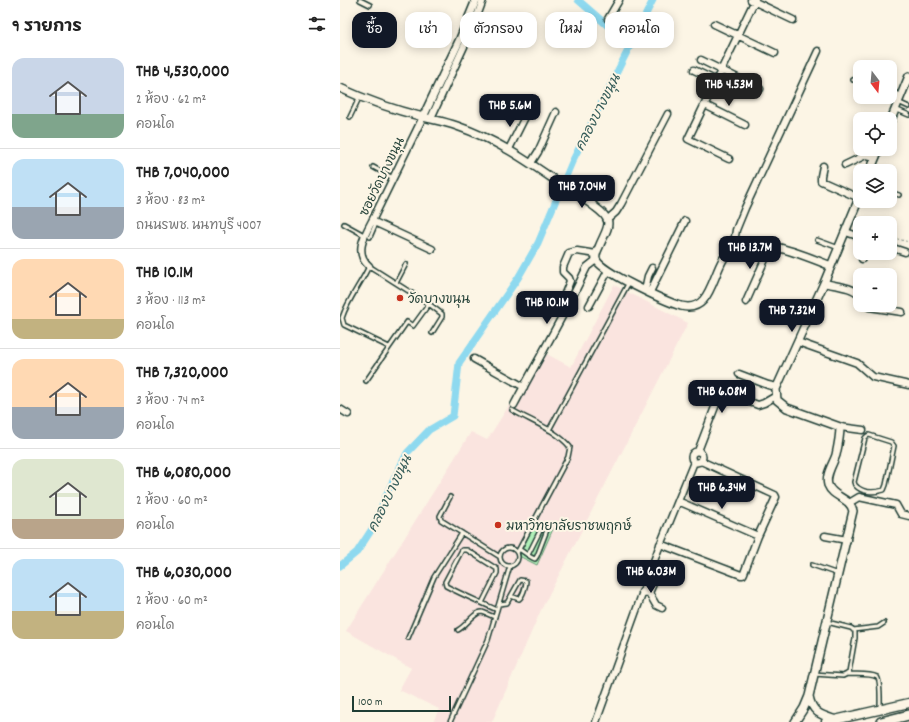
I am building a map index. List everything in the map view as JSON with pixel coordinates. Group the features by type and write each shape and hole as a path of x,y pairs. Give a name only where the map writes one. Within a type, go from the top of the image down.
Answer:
{"main road":[{"path":"826,722 909,702"},
{"path":"881,722 909,715"}],"street":[{"path":"423,117 460,39 476,0"},
{"path":"431,118 473,27 483,0"},
{"path":"612,12 619,0"},
{"path":"729,159 688,139 739,36 754,1 793,20"},
{"path":"714,24 775,53"},
{"path":"733,249 736,230 745,208 818,51"},
{"path":"702,60 760,89"},
{"path":"694,70 717,81"},
{"path":"894,112 909,76"},
{"path":"340,88 423,117 431,118 470,131 509,149 591,204 608,219 608,226 596,257 584,273 513,408"},
{"path":"705,105 745,125"},
{"path":"531,164 541,146 556,112"},
{"path":"608,219 616,212 621,204 668,114"},
{"path":"509,149 526,115"},
{"name":"ซอยวัดบางขนุน","path":"369,266 365,263 360,250 423,117"},
{"path":"845,165 866,154 876,157 873,164"},
{"path":"824,166 821,182 853,195"},
{"path":"855,208 824,283 777,387 776,396 780,403 787,408 840,427 863,430"},
{"path":"648,291 685,221"},
{"path":"374,222 432,249"},
{"path":"846,232 853,234"},
{"path":"564,296 570,281 563,272 563,267 569,253 577,251 596,257 599,264 629,283 680,306 692,307 698,304 706,296 724,258 733,249 750,245 771,246 797,253 831,266"},
{"path":"746,302 771,246"},
{"path":"897,249 905,252"},
{"path":"648,291 648,276 652,268"},
{"path":"589,306 608,271"},
{"path":"824,283 853,290"},
{"path":"897,311 902,312"},
{"path":"798,342 857,363 873,377 909,385"},
{"path":"474,359 524,387"},
{"path":"739,374 777,387"},
{"path":"660,544 740,575 744,573 758,536 776,497 775,494 698,462 692,459 692,454 698,451 720,394 723,392 758,404 764,403 776,396"},
{"path":"340,409 348,414"},
{"path":"794,722 804,708 809,696 853,511 852,506 835,495 828,485 828,477 836,455 840,427"},
{"path":"596,722 660,544 678,501 698,462"},
{"path":"849,503 859,497 896,505 901,514 909,516"},
{"path":"678,501 758,536"},
{"path":"825,536 847,540"},
{"path":"649,593 657,575"},
{"path":"642,592 649,593 656,604 662,608"},
{"path":"809,696 810,704 816,712 822,716 836,720"}],"lane":[{"path":"360,0 370,6"},
{"path":"350,117 360,96"},
{"path":"898,102 909,107"},
{"path":"898,102 909,115"},
{"path":"373,167 393,178"},
{"path":"591,204 601,195 606,182"},
{"path":"344,224 367,236"},
{"path":"817,240 839,248"},
{"path":"396,283 406,264"},
{"path":"389,347 344,325 342,318 348,302 369,266 429,304 442,314 442,317 432,332"},
{"path":"549,430 629,283"},
{"path":"366,381 407,322 413,326 429,304"},
{"path":"450,722 488,640 510,566 518,560 517,553 568,457 570,447 564,439 513,408"},
{"path":"859,497 864,492 884,490 894,446 892,442 869,435 865,438 854,482 857,488 864,492"},
{"path":"450,496 440,517 442,520 500,557 503,564 510,566"},
{"path":"519,549 528,555 536,558 547,530 541,529 528,555"},
{"path":"408,638 434,577 462,533"},
{"path":"500,557 502,551 507,548 513,549 517,553"},
{"path":"482,603 497,573 497,569 467,550 462,550 445,582 445,585 482,603 497,610"},
{"path":"812,565 838,574"},
{"path":"499,604 507,603 520,580 526,581 521,597 519,599 511,596"},
{"path":"458,630 464,627 474,615 478,613 482,612 495,617"},
{"path":"827,622 851,628 853,630 873,628 884,623"},
{"path":"847,674 855,638 855,633 853,630"},
{"path":"814,674 830,676 844,676 847,674 876,677 879,680 880,709"}],"path":[{"path":"897,239 909,242"}],"shaded area":[{"name":"มหาวิทยาลัยราชพฤกษ์","path":"614,285 688,323 541,610 492,722 433,722 439,709 399,690 411,668 346,631 471,432 487,440 543,352 571,367"}],"green space":[{"path":"536,521 553,529 537,565 519,556"}],"waterway":[{"path":"578,0 605,23"},
{"name":"คลองบางขนุน","path":"340,566 357,552 372,529 388,491 407,453 429,430 453,416 459,363 518,278 538,243 572,162 653,0"}],"place":[{"name":"วัดบางขนุน","path":"400,298"},
{"name":"มหาวิทยาลัยราชพฤกษ์","path":"498,525"}]}
